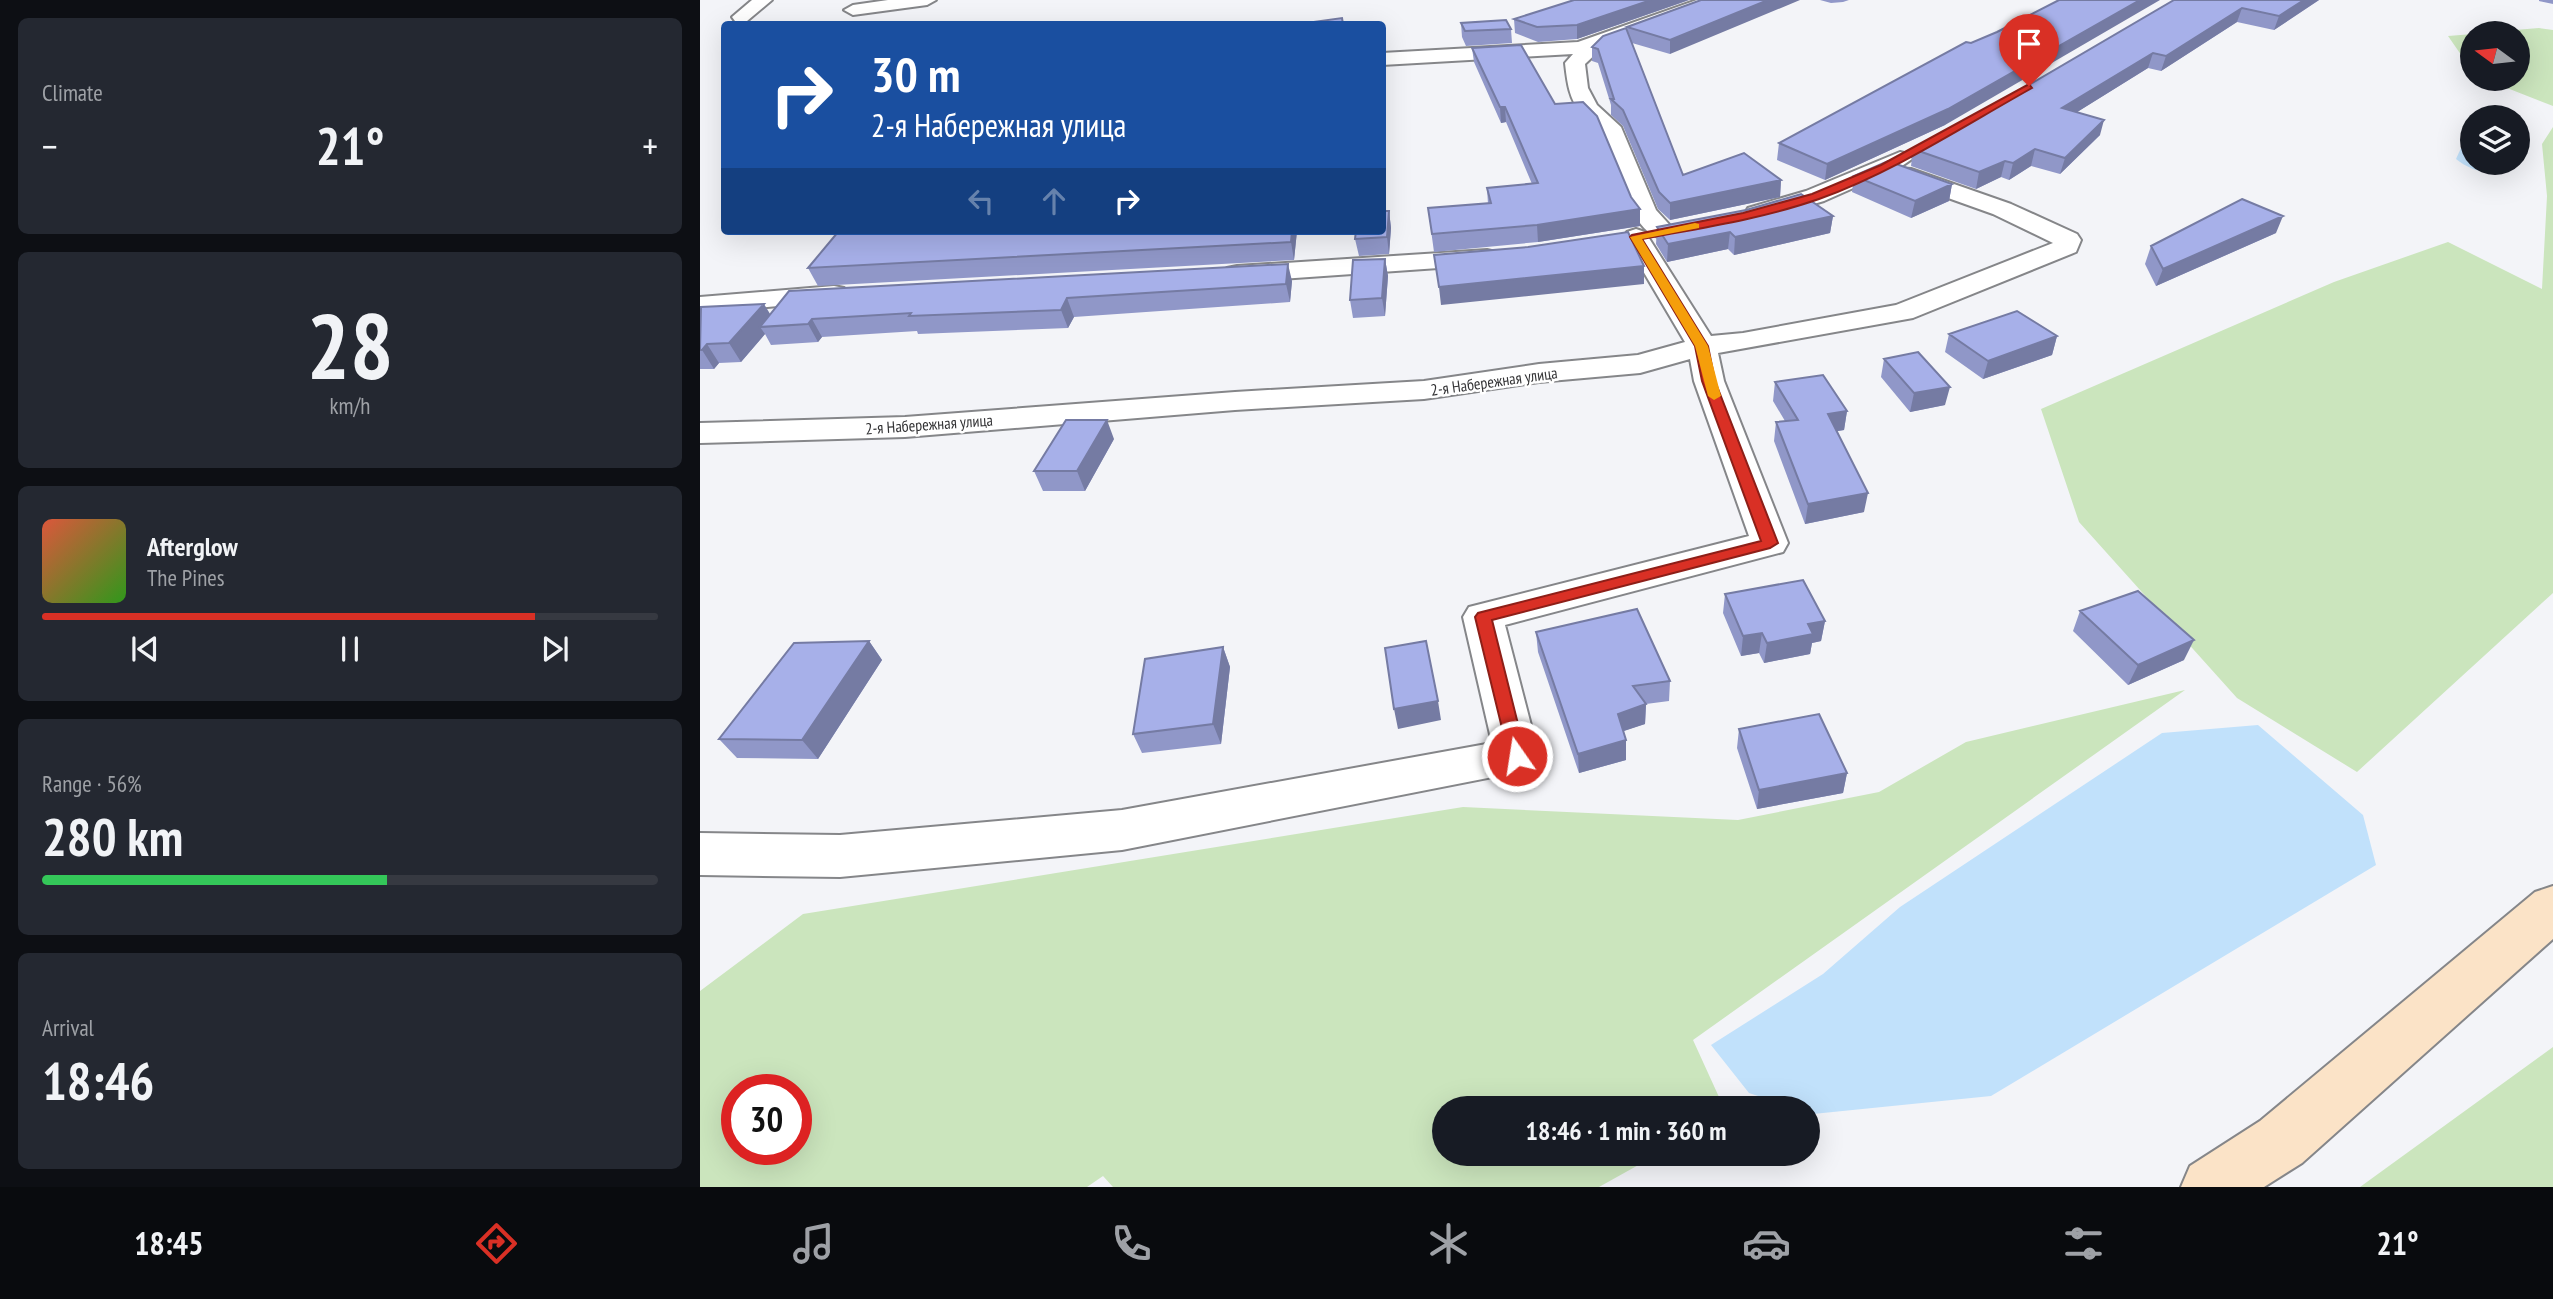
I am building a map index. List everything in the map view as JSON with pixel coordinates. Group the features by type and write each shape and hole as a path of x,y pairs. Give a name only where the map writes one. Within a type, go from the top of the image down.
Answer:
{"main road":[{"path":"2211,1187 2281,1142 2553,908"}],"street":[{"path":"741,17 763,0"},
{"path":"853,10 927,0"},
{"path":"1386,58 1544,51 1595,44 1713,0"},
{"path":"1575,63 1595,44"},
{"path":"700,854 840,856 1122,830 1517,756 1483,617 1770,543 1709,381 1702,346 1637,237 1645,213 1610,127 1588,108 1578,88 1575,63 1562,53 1544,51"},
{"path":"1730,219 1815,197 1920,149"},
{"name":"2-я Набережная улица","path":"700,433 905,427 1235,401 1424,390 1539,373 1640,364 1702,346 1743,342 1903,312 2067,246 2068,240 2002,209 1884,167"},
{"path":"1637,237 1690,227"},
{"path":"1216,275 1362,268 1514,255"},
{"path":"700,305 857,293"}],"green space":[{"path":"2530,29 2553,30 2553,106 2515,91 2530,91"},
{"path":"2460,35 2460,53 2448,36"},
{"path":"2553,127 2553,593 2357,772 2237,698 2079,522 2041,409 2334,282 2448,242 2542,289 2547,196 2542,144"},
{"path":"2185,690 1693,1040 1719,1096 1432,1096 1432,1166 1637,1166 1599,1187 1113,1187 1103,1176 1087,1187 700,1187 700,991 803,914 1463,807 1738,820 1879,792 1966,742"},
{"path":"2553,1047 2553,1187 2360,1187"}],"water":[{"path":"2258,725 2363,815 2376,865 1991,1096 1820,1113 1820,1096 1758,1096 1749,1093 1711,1045 1823,974 1900,907 2162,733"}],"building":[{"path":"1574,0 1651,0 1577,25 1537,27 1514,19"},
{"path":"1701,0 1768,0 1670,40 1627,27"},
{"path":"2059,0 2140,0 1948,109 1827,164 1779,143 1966,42 1971,43 1997,32"},
{"path":"2174,0 2304,0 2279,16 2242,8 2166,56 2153,53 2062,108 2104,120 2065,158 2035,149 2013,163 2005,161 1979,172 1913,149 1957,127"},
{"path":"1342,18 1342,21 1320,21"},
{"path":"1506,20 1511,29 1465,31 1461,23"},
{"path":"1626,28 1683,175 1744,153 1781,180 1670,203 1659,192 1623,110 1611,99 1614,99 1598,49 1592,47 1603,36"},
{"path":"1521,45 1555,104 1583,102 1597,116 1631,197 1640,209 1537,225 1432,234 1428,208 1491,203 1487,188 1538,183 1505,107 1500,107 1472,48"},
{"path":"1888,161 1952,184 1915,201 1854,176"},
{"path":"1801,194 1833,216 1735,237 1730,232 1668,244 1657,227 1746,210"},
{"path":"2242,199 2283,216 2163,269 2151,246"},
{"path":"1386,211 1389,211 1387,237 1355,239 1356,235 1386,235"},
{"path":"1628,232 1644,266 1439,287 1434,255 1528,247"},
{"path":"836,235 1292,235 1291,242 808,268"},
{"path":"1385,259 1382,298 1350,300 1353,260"},
{"path":"1288,264 1286,284 1067,298 1061,310 909,316 911,313 812,319 808,324 760,327 789,291"},
{"path":"764,304 729,343 707,344 700,350 701,307"},
{"path":"2017,311 2057,336 1988,361 1949,334"},
{"path":"1918,352 1950,387 1914,393 1884,359"},
{"path":"1823,375 1847,411 1828,414 1868,493 1808,504 1776,422 1798,420 1775,382"},
{"path":"1066,420 1107,420 1077,471 1034,471"},
{"path":"1803,580 1825,621 1808,624 1813,634 1767,643 1762,633 1743,636 1725,594"},
{"path":"2138,591 2194,640 2138,665 2080,611"},
{"path":"1637,609 1670,681 1633,686 1646,704 1618,714 1626,740 1578,754 1536,632"},
{"path":"869,641 802,740 719,739 794,643"},
{"path":"1426,641 1438,701 1394,709 1385,648"},
{"path":"1223,647 1213,724 1133,734 1145,659"},
{"path":"1819,714 1847,773 1759,790 1739,729"}],"slow traffic":[{"path":"1695,226 1636,237 1702,346 1714,396"}],"route":[{"path":"1517,756 1483,617 1770,543 1709,381 1702,346 1636,237 1744,216 1815,197 1884,167 1944,136 2029,86"}]}
